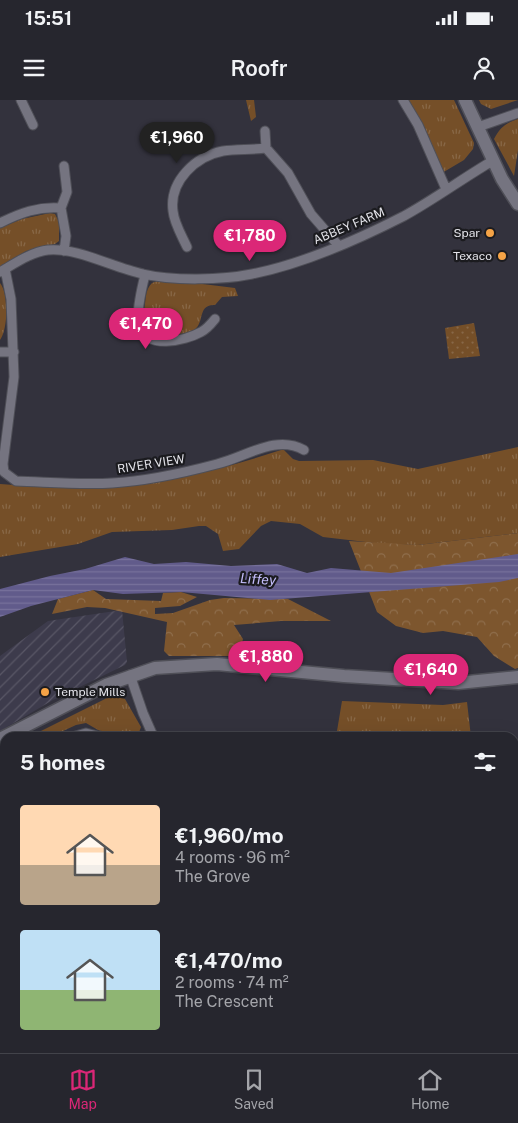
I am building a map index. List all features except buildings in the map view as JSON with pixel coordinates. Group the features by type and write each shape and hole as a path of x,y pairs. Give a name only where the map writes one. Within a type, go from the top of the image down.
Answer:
{"street":[{"path":"22,100 33,125"},
{"path":"403,100 418,125 446,189"},
{"path":"465,100 518,204"},
{"path":"478,127 518,113"},
{"path":"265,131 266,148 288,173 311,214 338,245"},
{"path":"188,247 173,211 174,195 180,180 190,167 201,158 223,151 266,148"},
{"name":"ABBEY FARM","path":"2,270 28,256 47,250 64,251 144,275 206,279 252,274 338,245 404,215 494,160"},
{"path":"64,166 66,192 61,208 66,236 64,251"},
{"path":"0,222 22,212 49,207 61,208"},
{"path":"2,270 12,299 14,352 14,377 2,473"},
{"path":"144,275 138,324 146,337 154,341 187,338 207,328 215,319"},
{"path":"0,352 14,352"},
{"name":"RIVER VIEW","path":"2,473 16,481 111,483 197,470 280,444 295,445 304,450"},
{"path":"13,732 106,684 155,668 217,664 394,680 458,683 518,677"},
{"path":"130,675 150,732"}],"shaded area":[{"name":"Temple Mills","path":"122,610 127,662 125,665 53,700 0,731 0,656 48,621"}],"green space":[{"path":"246,100 254,100 256,117 251,121"},
{"path":"408,100 454,100 474,143 473,149 464,160 442,173"},
{"path":"479,100 518,100 491,109 481,104"},
{"path":"518,119 518,150 514,176 494,139 504,126"},
{"path":"50,213 55,214 59,222 59,241 55,244 26,251 0,267 0,228 22,219"},
{"path":"162,279 235,288 238,296 222,297 215,305 205,308 199,324 190,332 157,335 147,330 144,313 146,295 149,288 152,283"},
{"path":"0,283 5,295 6,320 0,340"},
{"path":"474,323 480,356 449,359 445,328"},
{"path":"518,447 518,533 418,545 383,544 323,537 300,524 271,521 261,526 239,549 223,551 218,534 206,526 199,526 172,530 112,532 78,544 0,557 0,484 51,488 126,486 193,475 281,450 284,450 293,459 299,461 373,460 418,469"},
{"path":"518,533 518,668 515,669 494,656 477,637 443,631 423,633 396,626 377,612 349,541 418,545"},
{"path":"93,590 106,599 161,601 163,593 181,592 197,597 180,606 155,608 155,614 173,613 210,600 224,598 288,599 331,621 281,621 234,625 243,639 239,656 169,656 164,651 167,622 105,608 87,607 52,614 58,599"},
{"path":"113,695 125,699 141,727 139,732 106,732 86,723 61,732 39,732"},
{"path":"342,701 443,705 467,702 470,732 337,732"}],"water":[{"name":"Liffey","path":"518,554 518,578 499,582 270,600 181,592 123,594 93,590 31,606 0,617 0,589 85,569 125,557 154,564 186,562 231,566 277,564 307,573 331,568 391,573"}],"place":[{"name":"Spar","path":"490,233"},
{"name":"Texaco","path":"502,256"},
{"name":"Temple Mills","path":"45,692"}]}
